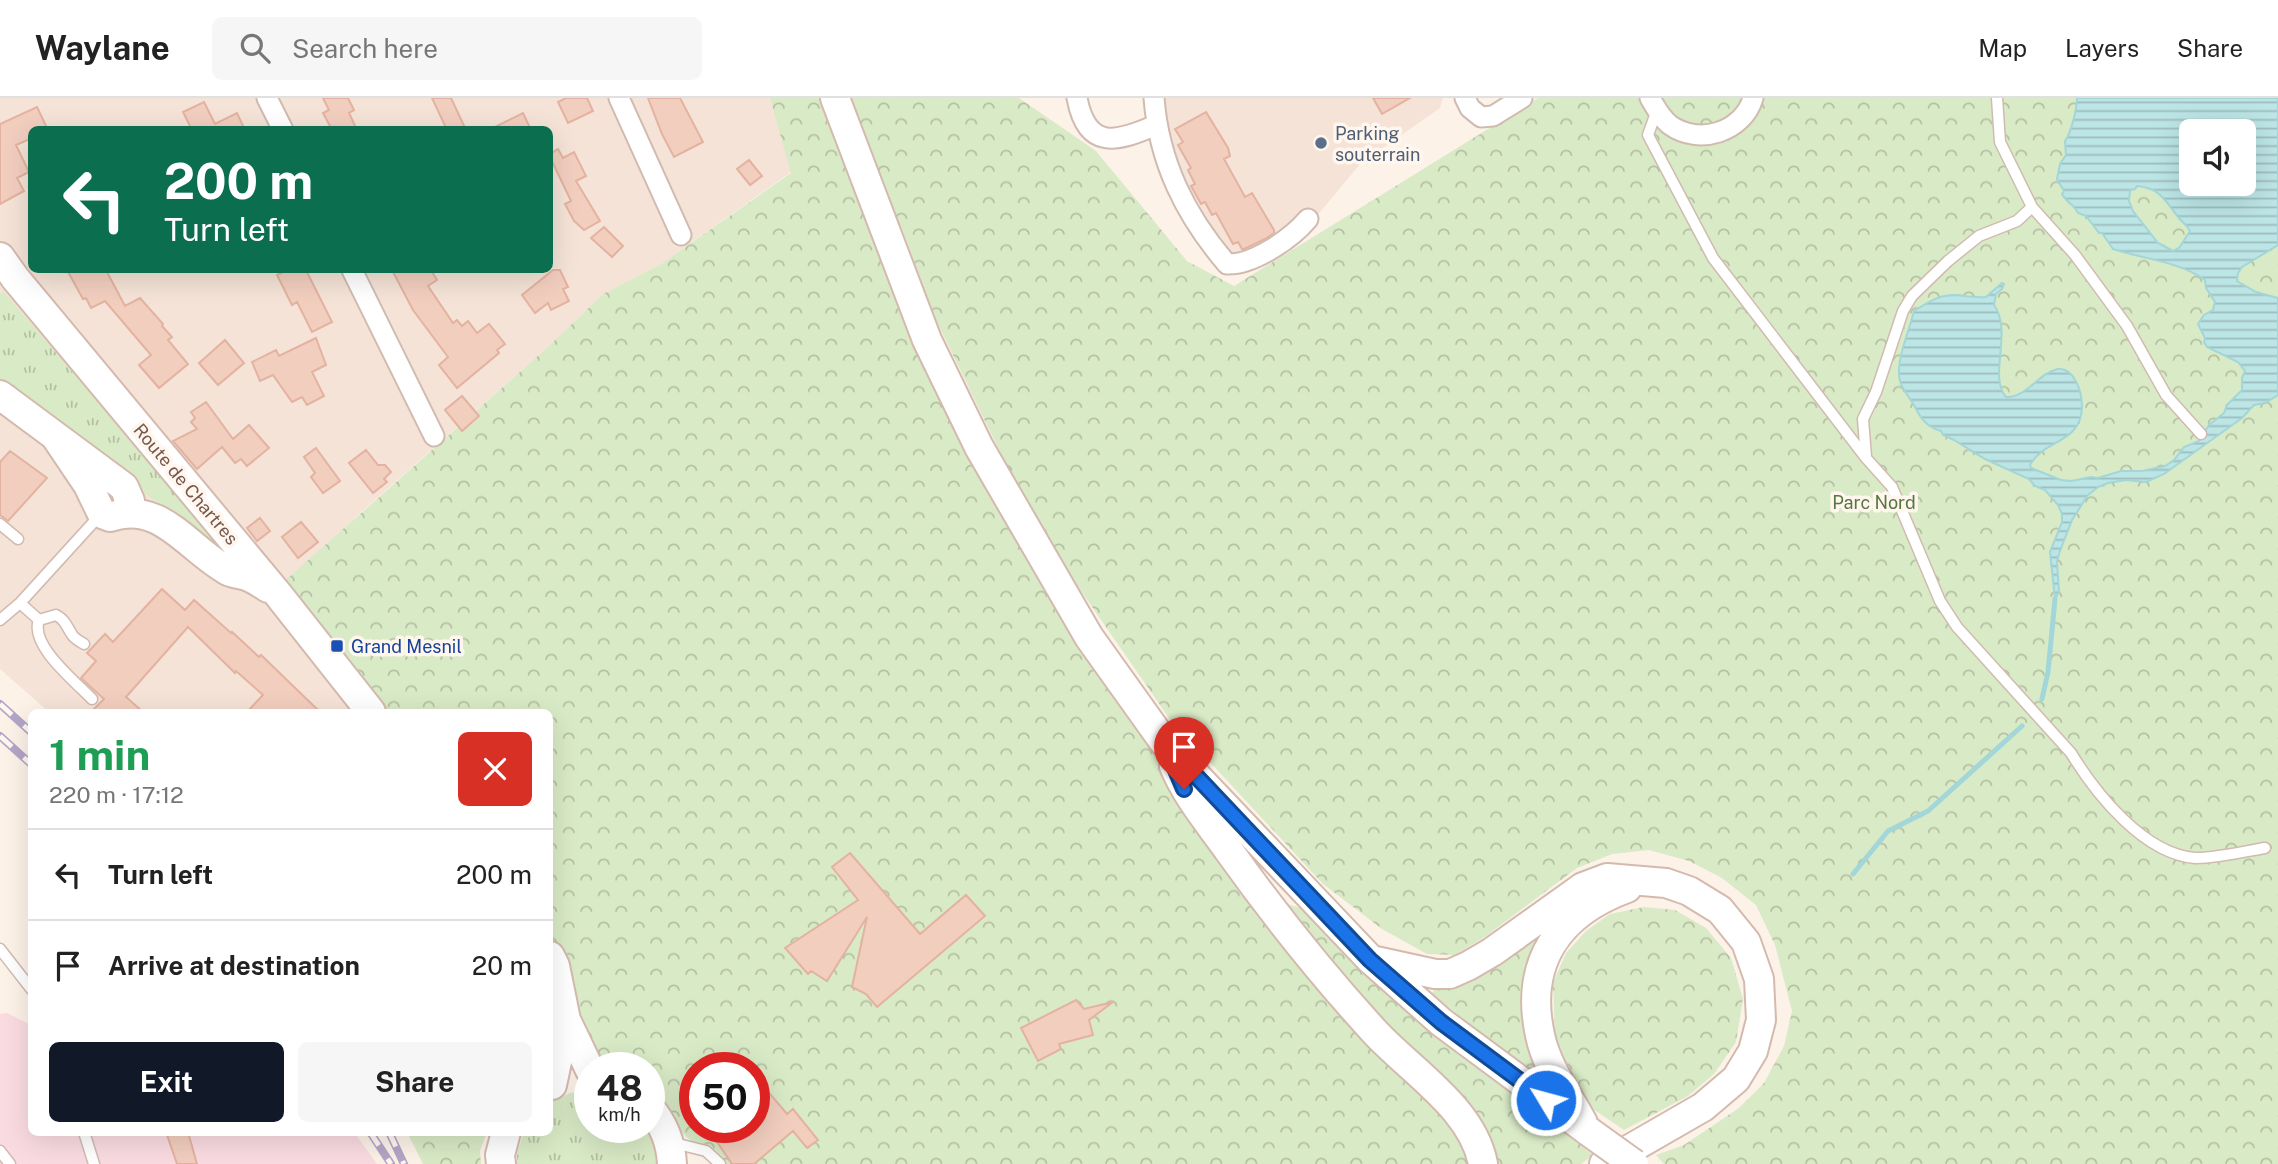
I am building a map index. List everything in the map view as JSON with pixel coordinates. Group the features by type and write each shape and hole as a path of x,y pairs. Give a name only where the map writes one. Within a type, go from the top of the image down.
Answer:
{"main road":[{"path":"835,98 927,340 979,447 1089,637 1164,742 1370,960 1441,1022 1634,1164"},
{"name":"Route de Chartres","path":"0,257 277,593 369,709"},
{"path":"0,395 55,436 88,485 112,513 139,513 155,517 229,572 248,577 277,593"},
{"path":"1164,742 1184,789 1270,908 1376,1033 1448,1101 1475,1136 1483,1164"},
{"path":"1370,960 1435,974 1450,974 1492,952 1583,887 1607,878 1666,883 1689,891 1720,910 1746,942 1759,979 1761,1020 1753,1051 1735,1079 1703,1107 1604,1164"},
{"path":"1588,1131 1549,1061 1540,1036 1536,1007 1537,980 1544,956 1558,933 1571,920 1595,902 1645,881"},
{"path":"553,962 566,1020 581,1052"},
{"path":"553,1077 566,1020"},
{"path":"553,1085 574,1079"},
{"path":"501,1164 500,1155 505,1136"},
{"path":"665,1136 672,1158"}],"street":[{"path":"267,98 281,126"},
{"path":"620,98 681,235"},
{"path":"1077,98 1080,117 1097,136 1109,139 1133,135 1156,125"},
{"path":"1154,98 1156,125 1168,168 1184,203 1227,264 1241,264 1295,234 1308,219"},
{"path":"1465,98 1470,108 1481,117 1493,116 1522,98"},
{"path":"1654,104 1669,124 1684,132 1700,135 1729,128 1746,115 1753,98"},
{"path":"353,273 434,436"}],"lane":[{"path":"1997,98 2000,142 2032,207 2075,255 2127,326 2166,395 2201,433"},
{"path":"1654,104 1648,135 1713,258 1866,458 1892,487 1940,601 1957,628 2071,753 2084,775 2124,820 2144,838 2160,847 2196,858 2265,848"},
{"path":"1866,458 1863,419 1876,392 1903,311 1912,296 1979,236 2017,221 2032,207"},
{"path":"0,620 112,513"},
{"path":"0,524 18,539"},
{"path":"20,603 39,620"},
{"path":"84,645 71,636 69,626 63,618 56,615 39,620 36,626 41,643 92,699"},
{"path":"0,949 28,985"},
{"path":"85,1136 94,1164"},
{"path":"0,1151 10,1164"},
{"path":"672,1158 706,1151 720,1164"}],"shaded area":[{"path":"0,98 802,98 791,172 661,264 603,294 549,346 361,512 278,592 369,709 46,709 0,669"},
{"path":"1163,98 1443,98 1440,108 1361,163 1305,230 1237,271 1183,177 1167,132"},
{"path":"7,1013 28,1024 28,1136 357,1136 377,1164 0,1164 0,1014"}],"green space":[{"name":"Parc Nord","path":"770,98 1019,98 1096,151 1187,261 1234,286 1538,98 2278,98 2278,1164 1664,1164 1656,1155 1684,1145 1739,1108 1764,1083 1784,1046 1792,1011 1775,945 1756,905 1722,878 1689,861 1649,850 1612,854 1577,868 1486,936 1455,955 1427,954 1382,929 1323,884 1169,718 1036,526 936,320 901,226 896,289 1083,639 1242,891 1301,908 1423,1018 1593,1155 1581,1164 716,1164 693,1143 770,1143 770,1052 679,1052 679,1130 665,1117 665,1052 596,1052 553,968 553,709 382,709 279,586 549,346 603,294 661,264 791,173"},
{"path":"3,291 235,562 0,383 0,294"},
{"path":"1644,907 1675,910 1706,928 1731,958 1743,999 1736,1042 1714,1074 1688,1096 1624,1130 1587,1105 1555,1037 1553,983 1566,953 1586,931 1610,914"},
{"path":"1544,934 1541,1068 1528,1074 1432,993 1439,984 1532,937"},
{"path":"574,1092 574,1143 654,1143 660,1164 517,1164 517,1153 523,1136 553,1136 553,1101"},
{"path":"409,1136 486,1136 480,1151 481,1164 423,1164"}],"water":[{"path":"2077,98 2278,98 2278,245 2242,267 2237,281 2256,292 2278,298 2278,395 2265,403 2254,405 2242,418 2164,474 2146,482 2126,480 2108,483 2088,495 2072,520 2060,551 2057,561 2059,592 2055,599 2050,552 2062,522 2058,505 2045,490 2035,486 2029,479 1985,459 1928,425 1902,387 1899,367 1914,311 1945,296 1986,297 2004,284 1996,294 1994,305 2001,328 1999,378 2006,397 2020,394 2044,375 2058,369 2064,369 2077,383 2082,407 2075,428 2069,435 2044,450 2030,465 2031,468 2061,480 2098,478 2121,471 2142,471 2165,466 2174,460 2184,447 2199,441 2209,425 2224,413 2227,405 2242,390 2245,371 2238,362 2207,347 2204,342 2205,338 2198,324 2204,315 2213,310 2215,302 2206,288 2205,280 2172,264 2113,249 2102,233 2099,233 2086,216 2078,213 2062,194 2064,191 2057,179 2060,164 2066,155 2065,141 2075,114","holes":["2137,186 2145,187 2166,201 2190,231 2179,248 2173,251 2158,243 2133,211 2129,201 2130,190"]}],"building":[{"path":"323,98 348,98 354,110 349,113 355,126 330,126 323,113 329,110"},
{"path":"432,98 451,98 464,126 445,126"},
{"path":"566,98 587,98 593,111 568,123 558,102"},
{"path":"648,98 680,98 703,142 674,157"},
{"path":"1373,98 1410,98 1382,114"},
{"path":"204,102 215,124 237,113 243,126 190,126 183,112"},
{"path":"37,107 46,126 28,126 28,140 16,145 28,170 17,178 24,191 0,204 0,124"},
{"path":"1206,112 1228,148 1230,156 1224,159 1245,197 1252,193 1274,230 1274,233 1265,239 1244,249 1238,242 1233,244 1216,213 1212,215 1205,202 1201,204 1191,186 1195,184 1188,170 1191,168 1178,145 1183,142 1175,129"},
{"path":"523,113 529,126 497,126"},
{"path":"558,149 563,158 574,152 586,176 576,181 600,221 584,230 574,221 565,204 571,201 553,163 553,152"},
{"path":"749,160 762,176 750,185 737,169"},
{"path":"604,227 623,246 612,257 591,238"},
{"path":"553,270 560,270 568,287 563,289 569,301 551,310 548,303 535,313 522,295 549,273 553,273"},
{"path":"69,273 108,273 125,306 140,298 163,324 172,337 168,340 188,364 159,388 139,365 151,355 105,301 91,308 86,298 83,299"},
{"path":"308,273 332,322 312,332 297,302 292,305 277,275"},
{"path":"394,273 433,273 437,280 428,286 453,323 457,320 462,326 468,321 477,333 489,324 505,344 497,350 499,353 457,388 439,365 448,357 413,310"},
{"path":"316,338 326,365 312,372 324,396 307,405 302,397 292,402 273,375 260,381 252,362 276,350 279,356"},
{"path":"225,340 244,363 218,385 199,363"},
{"path":"462,396 479,416 462,431 445,410"},
{"path":"206,402 233,439 249,425 269,448 247,466 241,459 235,463 222,447 197,469 173,441 197,429 191,422 195,418 191,412"},
{"path":"316,448 340,481 323,493 311,477 315,473 304,457"},
{"path":"366,450 378,465 385,465 391,472 384,479 387,482 373,493 349,463"},
{"path":"10,451 47,478 8,521 0,515 0,462"},
{"path":"260,518 270,531 257,541 247,528"},
{"path":"301,522 318,542 298,558 282,537"},
{"path":"162,589 185,610 194,600 259,657 261,655 317,709 250,709 263,695 236,671 235,673 188,627 126,697 140,709 94,709 104,699 81,678 96,661 87,653 105,634 113,642"},
{"path":"850,853 920,934 966,895 985,916 877,1007 866,994 852,987 867,917 827,981 811,971 808,974 785,948 858,900 832,867"},
{"path":"1076,1000 1084,1009 1113,1002 1089,1020 1093,1035 1059,1044 1061,1049 1038,1061 1021,1028"},
{"path":"770,1094 787,1114 793,1109 818,1140 807,1148 793,1131 754,1164 732,1164 718,1143 770,1143"},
{"path":"167,1136 189,1136 197,1164 177,1164"}],"waterway":[{"path":"2042,699 2048,672 2055,599"},
{"path":"1853,874 1888,831 1928,811 2022,726"}],"railway":[{"path":"0,704 28,729"},
{"path":"0,736 28,761"},
{"path":"373,1136 391,1164"},
{"path":"391,1136 404,1164"}],"place":[{"name":"Parking souterrain","path":"1321,143"},
{"name":"Grand Mesnil","path":"337,646"}],"route":[{"path":"1184,789 1164,742 1370,960 1441,1022 1546,1100"}]}
